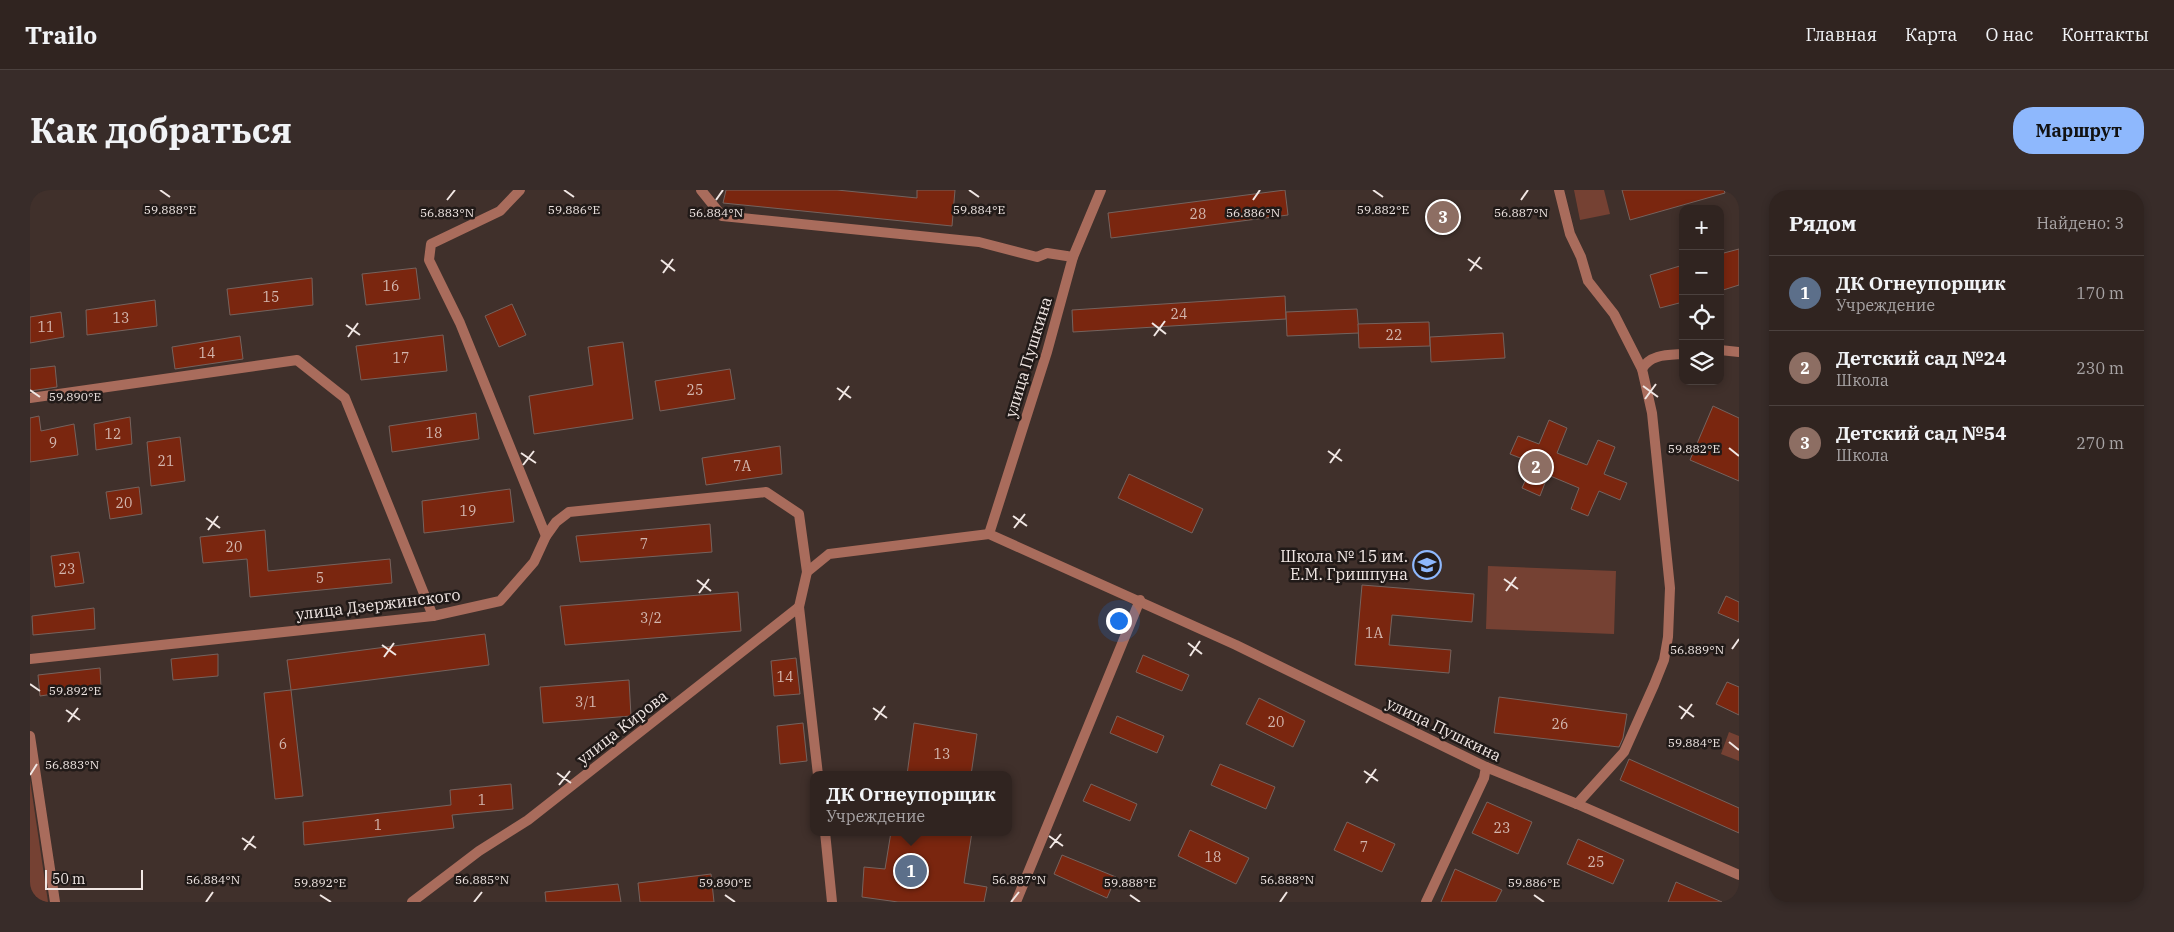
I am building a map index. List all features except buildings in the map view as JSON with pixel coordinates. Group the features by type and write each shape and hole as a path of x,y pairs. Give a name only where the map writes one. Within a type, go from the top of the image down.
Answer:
{"street":[{"path":"520,190 500,211 431,244 429,260 460,323 546,536"},
{"path":"701,190 722,216 979,242 1037,257 1047,253 1073,257"},
{"name":"улица Пушкина","path":"1101,190 1073,257 1047,352 989,534 1140,600 1236,645 1486,767 1577,804 1739,876"},
{"path":"1559,190 1570,234 1581,257 1588,281 1614,314 1642,369 1652,413 1670,588 1668,637 1664,660 1624,752 1577,804"},
{"path":"1724,350 1739,352"},
{"path":"1642,369 1646,361 1660,356 1679,354"},
{"path":"30,398 297,360 345,398 433,616"},
{"name":"улица Дзержинского","path":"30,659 433,616 500,601 534,562 546,536 556,522 568,512 766,492 799,514 807,572"},
{"path":"818,771 799,607 807,572 829,554 989,534"},
{"path":"1016,902 1140,600"},
{"name":"улица Кирова","path":"412,902 479,851 528,820 799,607"},
{"path":"30,736 55,902"},
{"path":"1426,902 1484,778 1486,767"},
{"path":"824,836 832,902"}],"shaded area":[{"path":"1574,190 1604,190 1610,214 1580,220"},
{"path":"1488,566 1616,571 1614,634 1486,629"},
{"path":"1729,732 1739,736 1739,761 1721,754"},
{"path":"30,780 48,902 30,902"}],"place":[{"name":"Детский сад №54","path":"1443,217"},
{"name":"Детский сад №24","path":"1536,467"},
{"name":"Школа № 15 им. Е.М. Гришпуна","path":"1427,565"},
{"name":"ДК Огнеупорщик","path":"911,871"}]}
